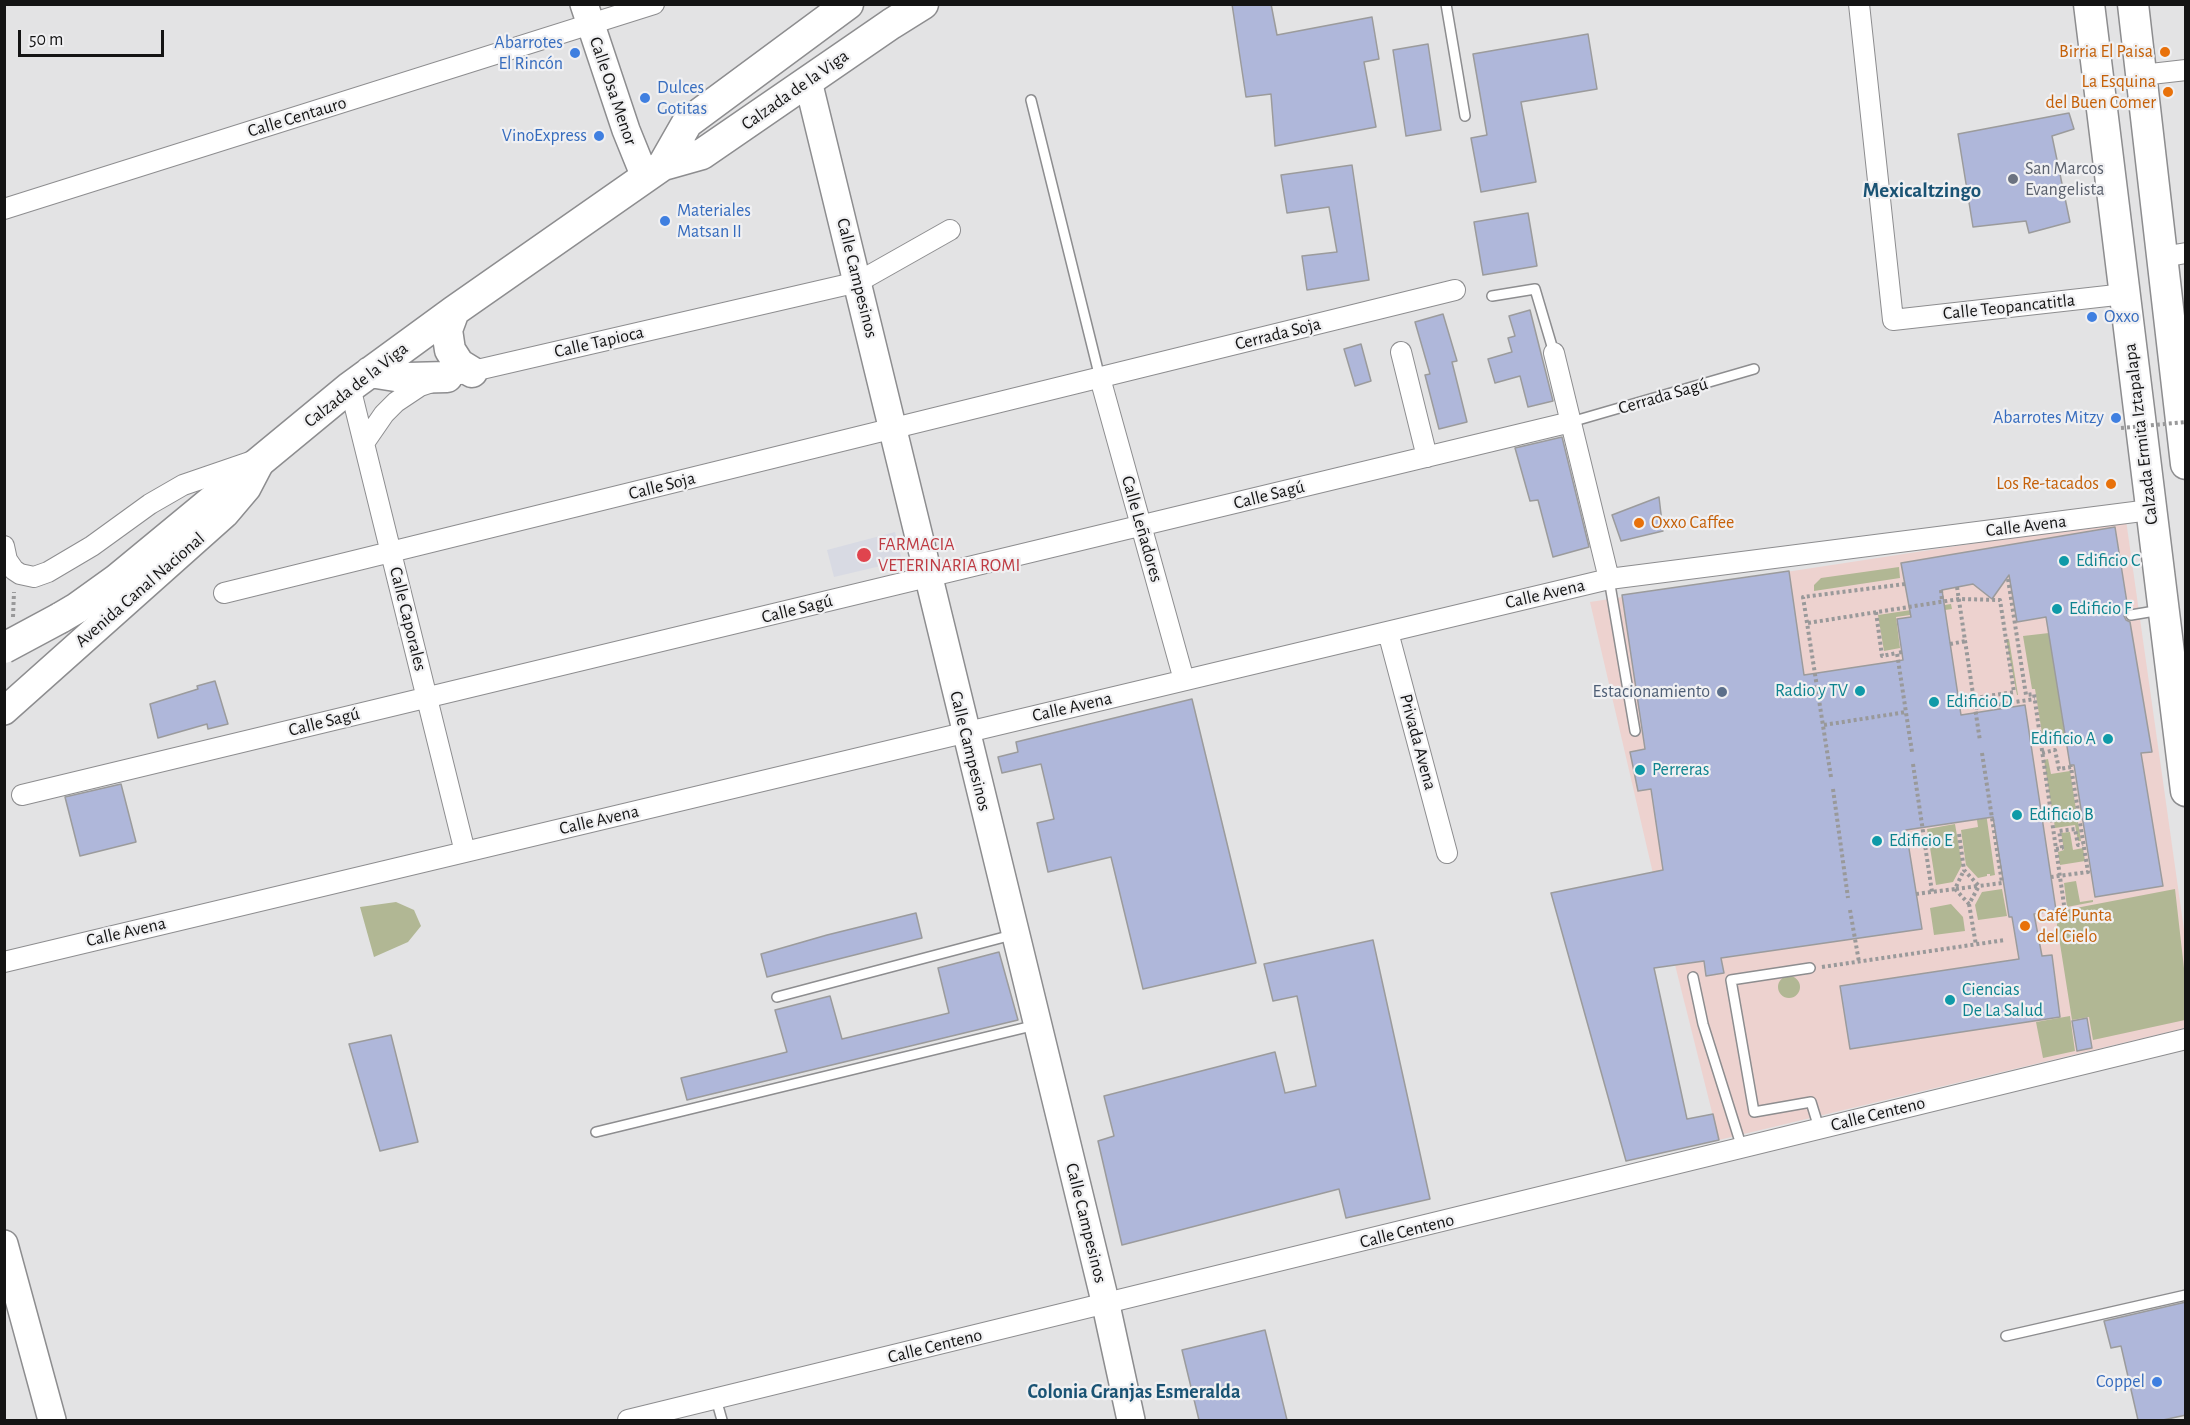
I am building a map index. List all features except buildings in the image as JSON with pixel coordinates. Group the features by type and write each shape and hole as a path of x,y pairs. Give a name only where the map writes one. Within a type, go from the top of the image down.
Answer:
{"main road":[{"name":"Calzada de la Viga","path":"654,171 687,123 848,4"},
{"name":"Calzada de la Viga","path":"4,648 77,608 116,580 262,458 360,380 454,311 654,171 702,154 923,4"},
{"name":"Calzada Ermita Iztapalapa","path":"2089,4 2186,791"},
{"path":"2133,4 2142,75 2174,255 2186,464"},
{"path":"360,380 460,375 459,364 450,350 447,330 454,311"}],"street":[{"name":"Calle Centauro","path":"4,209 587,15 654,4"},
{"name":"Calle Teopancatitla","path":"1859,4 1893,320 2125,294"},
{"name":"Calle Osa Menor","path":"587,15 626,130 654,171"},
{"path":"2142,75 2186,70"},
{"name":"Calle Campesinos","path":"808,81 1106,1305 1131,1420"},
{"name":"Calle Tapioca","path":"364,443 384,414 396,402 420,386 858,282 950,230"},
{"name":"Cerrada Soja","path":"1100,378 1455,290"},
{"path":"1401,352 1427,457"},
{"path":"1554,353 1609,579"},
{"name":"Calle Soja","path":"224,593 1100,378"},
{"name":"Calle Leñadores","path":"1100,378 1184,680"},
{"name":"Calle Caporales","path":"360,380 364,443 465,852"},
{"name":"Calle Sagú","path":"22,795 1571,422"},
{"path":"4,546 7,560 14,570 34,577 57,568 150,504 183,485 262,458"},
{"name":"Avenida Canal Nacional","path":"4,711 225,514 247,488 262,458"},
{"name":"Calle Avena","path":"4,962 1609,579 2150,510"},
{"name":"Privada Avena","path":"1388,632 1447,853"},
{"name":"Calle Centeno","path":"627,1420 2186,1040"},
{"path":"4,1244 52,1420"}],"lane":[{"path":"1446,4 1465,116"},
{"path":"1031,100 1100,378"},
{"path":"1492,296 1535,289 1554,353"},
{"name":"Cerrada Sagú","path":"1571,422 1754,369"},
{"path":"1609,579 1635,731"},
{"path":"2131,615 2162,610"},
{"path":"777,997 1015,934"},
{"path":"1810,969 1731,980 1754,1112 1811,1102 1819,1128"},
{"path":"1693,977 1703,1024 1742,1148"},
{"path":"596,1132 1037,1025"},
{"path":"2006,1336 2186,1295"},
{"path":"716,1399 722,1420"}],"path":[{"path":"2121,428 2186,422"},
{"path":"2008,579 2026,695 2034,694 2035,699 2064,904"},
{"path":"1831,777 1803,597 1905,584"},
{"path":"1957,587 1980,741"},
{"path":"1941,590 1942,602"},
{"path":"1808,623 1959,599 2000,600 2014,692 1975,698"},
{"path":"1876,612 1882,656 1899,653 1912,752"},
{"path":"2006,638 2017,636"},
{"path":"1950,644 1966,641"},
{"path":"1976,708 2035,699"},
{"path":"1824,725 1906,712"},
{"path":"2042,753 2055,750 2059,769 2071,767 2088,872 2051,877"},
{"path":"1916,894 2003,883 1982,753"},
{"path":"1913,764 1932,892"},
{"path":"1833,789 1848,898"},
{"path":"2056,849 2062,848 2059,831 2075,829 2078,845 2083,844"},
{"path":"1955,889 1964,870 1959,834"},
{"path":"1964,870 1979,886"},
{"path":"1976,945 1970,904 1979,886"},
{"path":"1955,889 1970,904"},
{"path":"1850,910 1859,962"},
{"path":"1810,969 2005,940"}],"shaded area":[{"path":"2126,520 2185,937 2185,1028 1719,1140 1664,921 1590,602"},
{"name":"FARMACIA VETERINARIA ROMI","path":"895,532 902,561 834,577 827,550"}],"green space":[{"path":"1899,567 1900,578 1814,591 1814,585 1821,578"},
{"path":"1951,604 1952,609 1896,617 1900,648 1884,651 1878,615"},
{"path":"2049,633 2066,742 2044,746 2035,689 2032,689 2023,636"},
{"path":"2006,639 2009,639 2018,695 2017,695"},
{"path":"2048,759 2051,774 2070,771 2081,841 2078,841 2075,825 2055,828 2044,760"},
{"path":"1986,813 1995,875 1987,874 1987,876 1978,878 1966,865 1961,830 1978,827 1977,820 1985,818"},
{"path":"1955,824 1962,865 1953,882 1936,885 1927,829"},
{"path":"2070,832 2073,850 2083,848 2085,861 2060,865 2058,852 2064,850 2061,833"},
{"path":"2076,881 2080,902 2093,900 2093,902 2067,907 2064,883"},
{"path":"2002,889 2007,916 1978,920 1975,905 1982,892"},
{"path":"2175,889 2185,977 2185,1020 2093,1040 2089,1017 2072,1020 2055,912"},
{"path":"396,902 414,910 421,926 408,942 374,957 360,907"},
{"path":"1951,904 1963,917 1965,931 1934,935 1930,908"},
{"path":"1789,976 1797,979 1800,987 1797,995 1789,998 1781,995 1778,987 1781,979"},
{"path":"2070,1016 2075,1051 2043,1058 2036,1022"}],"place":[{"name":"Birria El Paisa","path":"2165,52"},
{"name":"Abarrotes El Rincón","path":"575,53"},
{"name":"La Esquina del Buen Comer","path":"2168,92"},
{"name":"Dulces Gotitas","path":"645,98"},
{"name":"VinoExpress","path":"599,136"},
{"name":"San Marcos Evangelista","path":"2013,179"},
{"name":"Materiales Matsan II","path":"665,221"},
{"name":"Oxxo","path":"2092,317"},
{"name":"Abarrotes Mitzy","path":"2116,418"},
{"name":"Los Re-tacados","path":"2111,484"},
{"name":"Oxxo Caffee","path":"1639,523"},
{"name":"FARMACIA VETERINARIA ROMI","path":"864,555"},
{"name":"Edificio C","path":"2064,561"},
{"name":"Edificio F","path":"2057,609"},
{"name":"Radio y TV","path":"1860,691"},
{"name":"Estacionamiento","path":"1722,692"},
{"name":"Edificio D","path":"1934,702"},
{"name":"Edificio A","path":"2108,739"},
{"name":"Perreras","path":"1640,770"},
{"name":"Edificio B","path":"2017,815"},
{"name":"Edificio E","path":"1877,841"},
{"name":"Café Punta del Cielo","path":"2025,926"},
{"name":"Ciencias De La Salud","path":"1950,1000"},
{"name":"Coppel","path":"2157,1382"}],"district":[{"name":"Mexicaltzingo","path":"1922,191"},
{"name":"Colonia Granjas Esmeralda","path":"1134,1392"}]}
